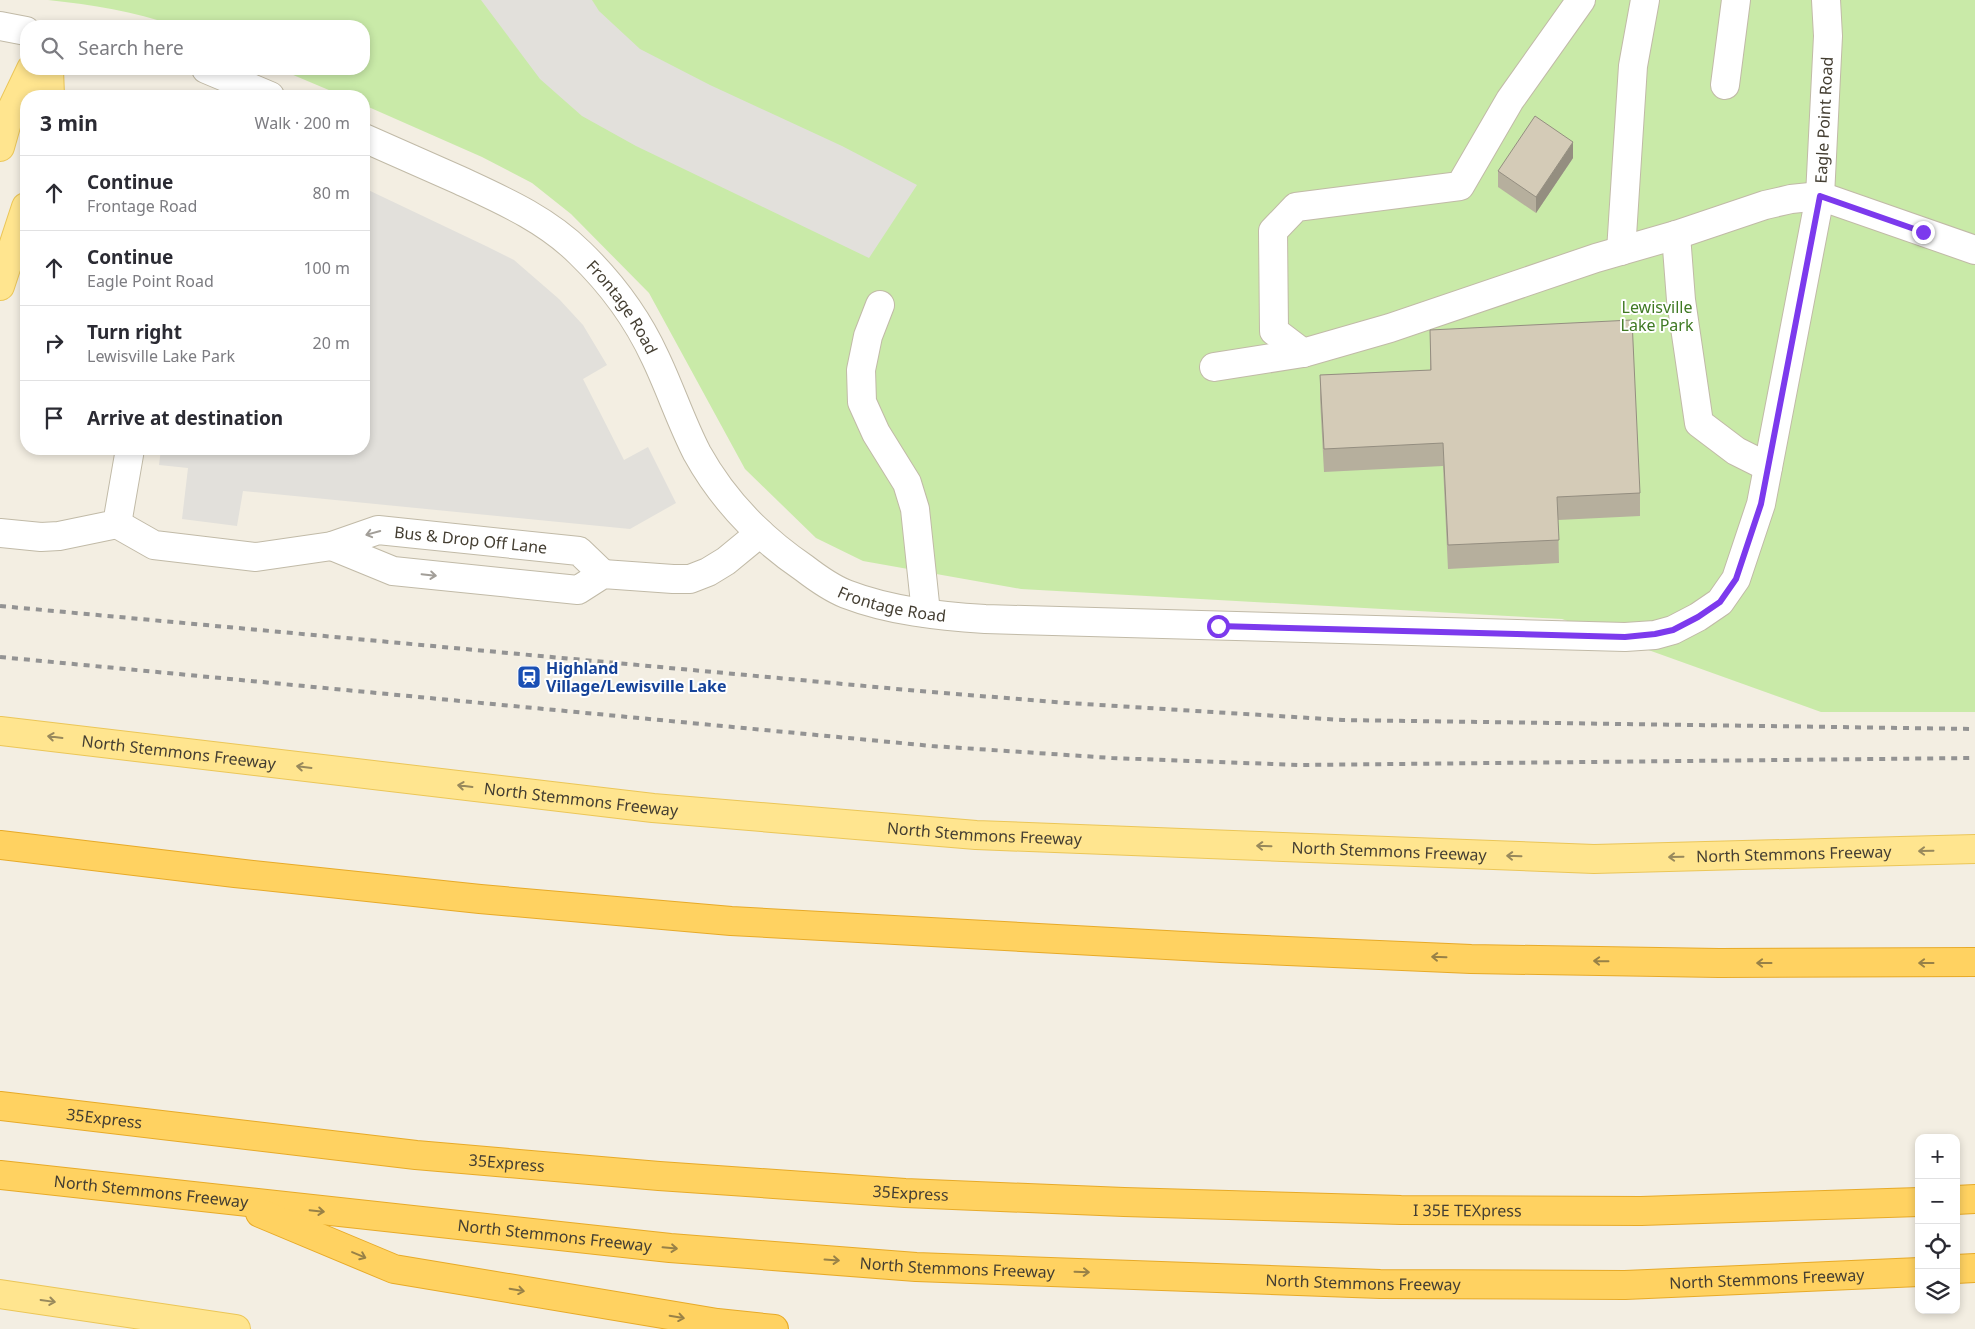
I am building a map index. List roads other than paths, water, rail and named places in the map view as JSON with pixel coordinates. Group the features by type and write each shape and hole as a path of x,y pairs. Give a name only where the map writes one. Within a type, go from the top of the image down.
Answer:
{"highway":[{"path":"0,845 235,874 731,921 1221,948 1471,959 1718,963 1975,962"},
{"name":"35Express","path":"0,1106 416,1155 905,1193 1016,1198"},
{"name":"North Stemmons Freeway","path":"0,1175 670,1248 916,1267 1380,1284 1625,1285 1915,1272"},
{"name":"I 35E TEXpress","path":"1016,1198 1400,1210 1641,1211 1915,1202"},
{"path":"1960,1200 1975,1199"},
{"path":"234,1202 394,1269 717,1323 774,1329"},
{"path":"1960,1269 1975,1268"}],"main road":[{"path":"21,90 28,75"},
{"path":"49,75 50,90"},
{"path":"0,147 9,115 20,92"},
{"path":"0,286 20,225"},
{"name":"North Stemmons Freeway","path":"0,731 652,808 976,835 1594,859 1975,850"},
{"path":"0,1294 236,1329"}],"street":[{"path":"1302,353 1274,331 1273,231 1296,207 1460,186 1510,100 1581,0"},
{"path":"1621,251 1633,66 1645,0"},
{"path":"1724,85 1736,0"},
{"name":"Eagle Point Road","path":"1625,637 1673,630 1698,617 1720,602 1740,570 1761,504 1820,196 1828,55 1826,0"},
{"path":"0,26 20,30"},
{"path":"220,75 256,90"},
{"name":"Frontage Road","path":"370,141 499,198 530,215 557,233 580,252 604,278 627,308 656,359 697,452 735,509 795,562 823,582 845,593 882,605 926,613 985,619 1625,637"},
{"path":"1214,367 1302,353 1390,328 1596,258 1676,235 1765,205 1791,199 1820,196 1975,250"},
{"path":"1676,235 1681,300 1700,423 1736,451 1768,467"},
{"path":"880,305 868,336 861,370 862,402 876,433 907,483 915,510 926,613"},
{"path":"0,533 41,537 59,536 117,524 129,455"},
{"name":"Bus & Drop Off Lane","path":"117,524 154,545 256,557 332,546 378,530 580,551 603,574"},
{"path":"332,546 393,571 578,590 603,574 690,579 708,572 726,561 760,533"}],"railway":[{"path":"0,606 919,691 1068,703 1342,720 1975,729"},
{"path":"0,657 932,746 1112,758 1299,765 1975,758"}],"place":[{"name":"Highland Village/Lewisville Lake","path":"529,677"}],"park label":[{"name":"Lewisville Lake Park","path":"1657,316"}]}
